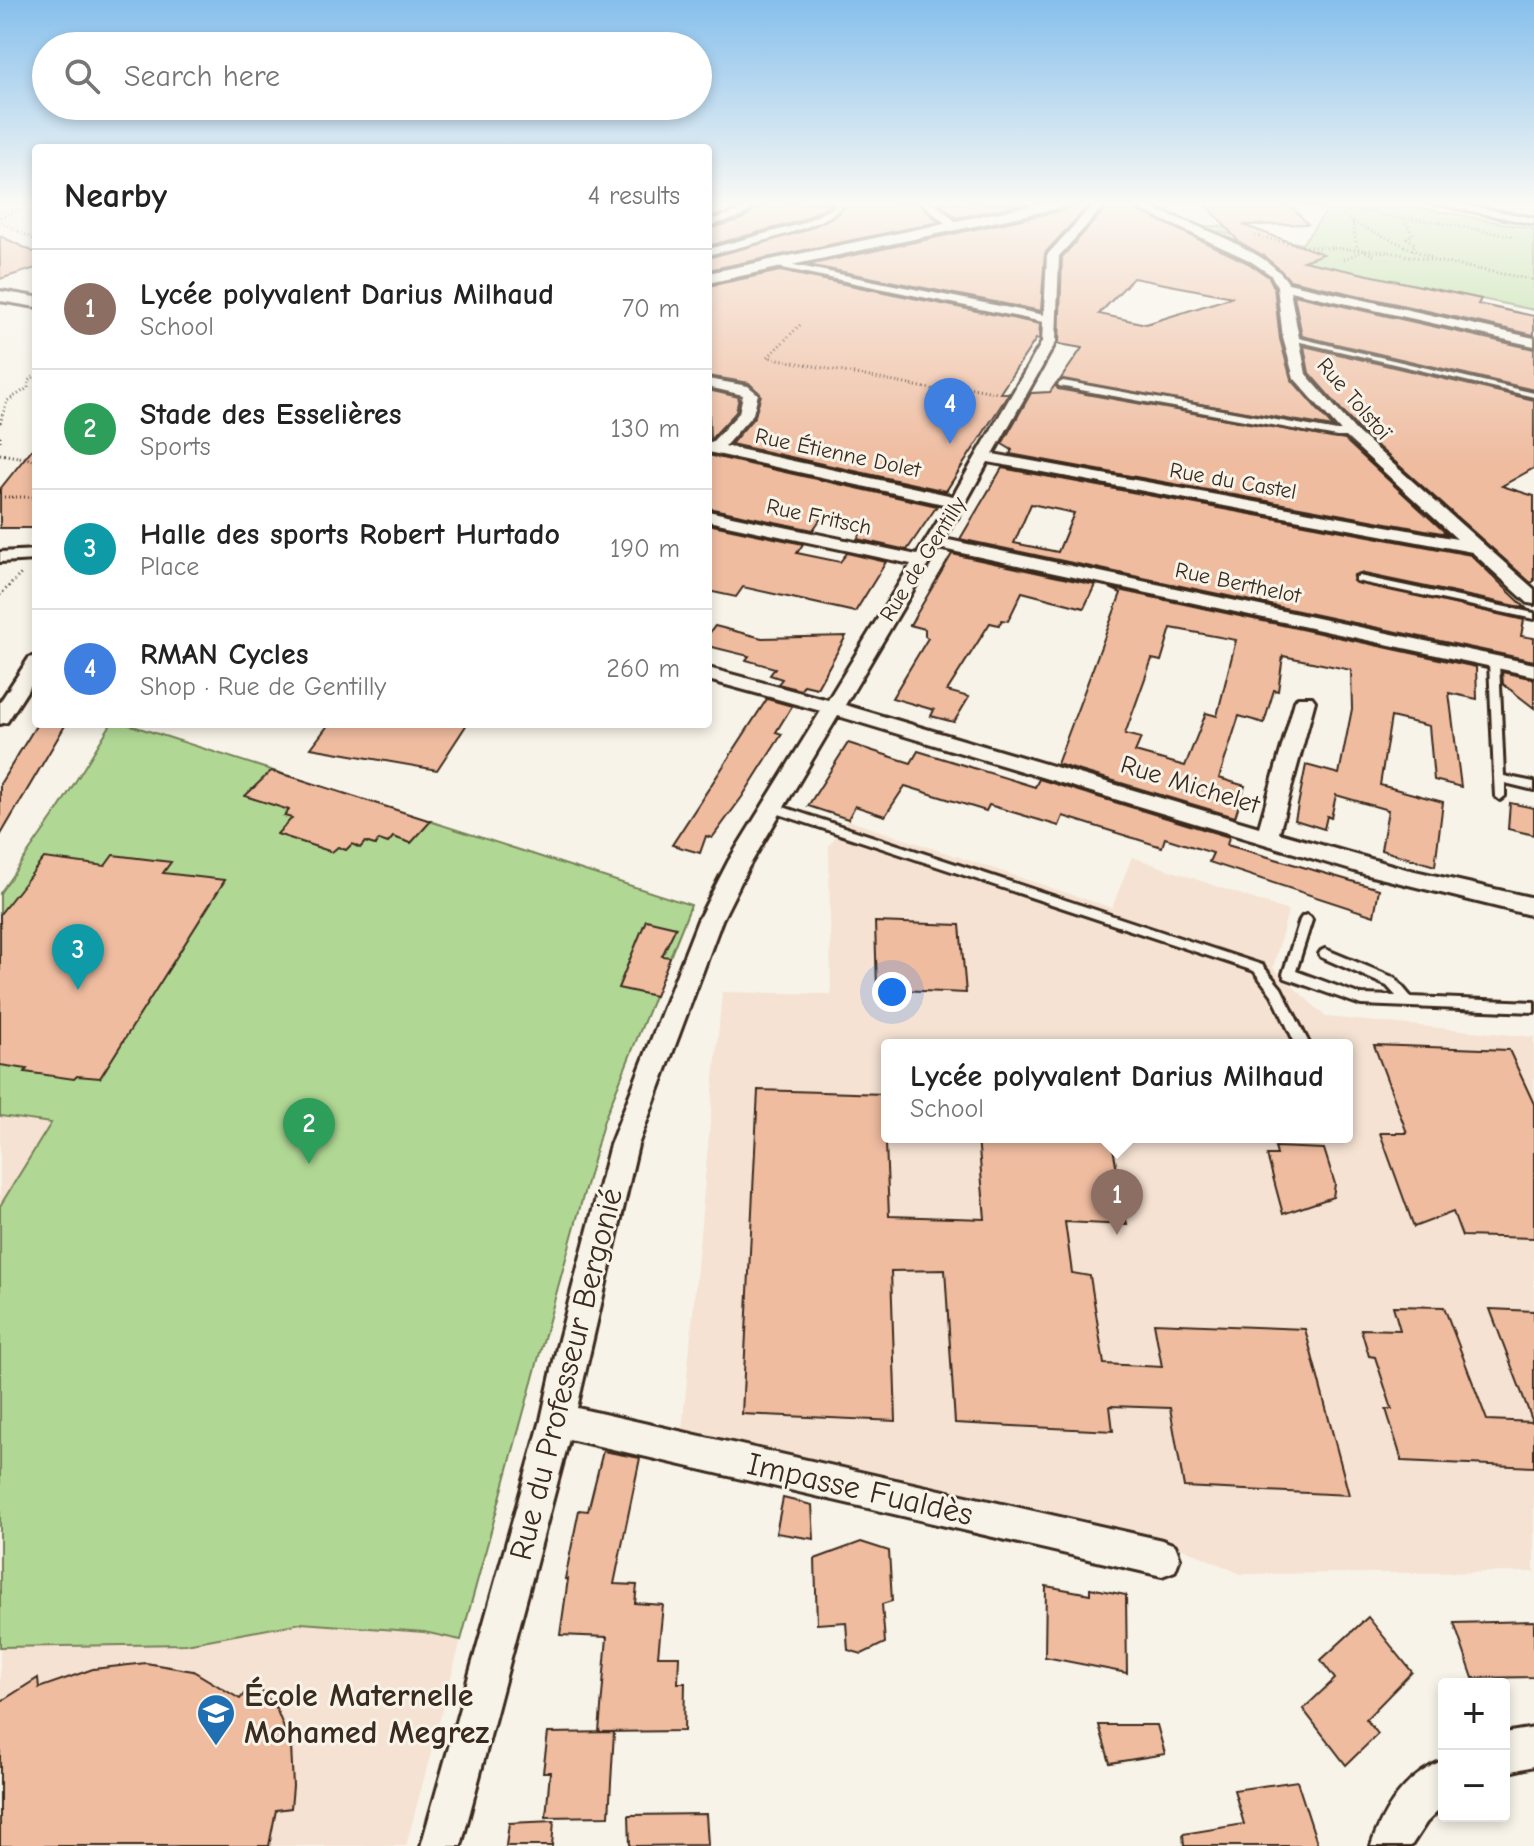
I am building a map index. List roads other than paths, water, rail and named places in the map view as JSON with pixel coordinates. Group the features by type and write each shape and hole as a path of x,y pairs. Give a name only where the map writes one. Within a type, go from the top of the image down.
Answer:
{"street":[{"path":"896,289 1051,320"},
{"name":"Rue de Gentilly","path":"715,910 737,866 959,502 1049,342 1052,289"},
{"name":"Rue Tolstoï","path":"1283,289 1299,375 1351,434 1534,599"},
{"path":"1297,289 1534,342"},
{"path":"0,296 32,301"},
{"path":"712,384 743,389 751,394 746,414 712,447"},
{"path":"1063,384 1351,434"},
{"name":"Rue Étienne Dolet","path":"712,448 959,502"},
{"name":"Rue du Castel","path":"984,457 1475,548"},
{"name":"Rue Fritsch","path":"712,517 921,561"},
{"name":"Rue Berthelot","path":"933,542 1534,670"},
{"path":"0,557 32,555"},
{"path":"0,717 32,668"},
{"name":"Rue Michelet","path":"712,675 833,706 1267,838 1470,895 1534,907"},
{"path":"1267,838 1305,701"},
{"name":"Rue du Professeur Bergonié","path":"441,1846 558,1420 624,1145 715,910"},
{"name":"Impasse Fualdès","path":"558,1420 1162,1558"},
{"path":"1510,1752 1534,1747"},
{"path":"1391,1846 1403,1819 1419,1800 1438,1785"}],"lane":[{"path":"1290,338 1534,395"},
{"path":"1359,579 1534,616"},
{"path":"1494,662 1500,796"},
{"path":"1499,778 1534,786"},
{"path":"774,808 1258,968 1277,992 1300,1039"},
{"path":"1306,920 1289,974 1361,1000 1534,1007"},
{"path":"1325,954 1391,982 1408,1002"}],"place":[{"name":"RMAN Cycles","path":"950,444"},
{"name":"Halle des sports Robert Hurtado","path":"78,990"},
{"name":"Stade des Esselières","path":"309,1164"},
{"name":"Lycée polyvalent Darius Milhaud","path":"1117,1235"},
{"name":"École Maternelle Mohamed Megrez","path":"216,1747"}]}
